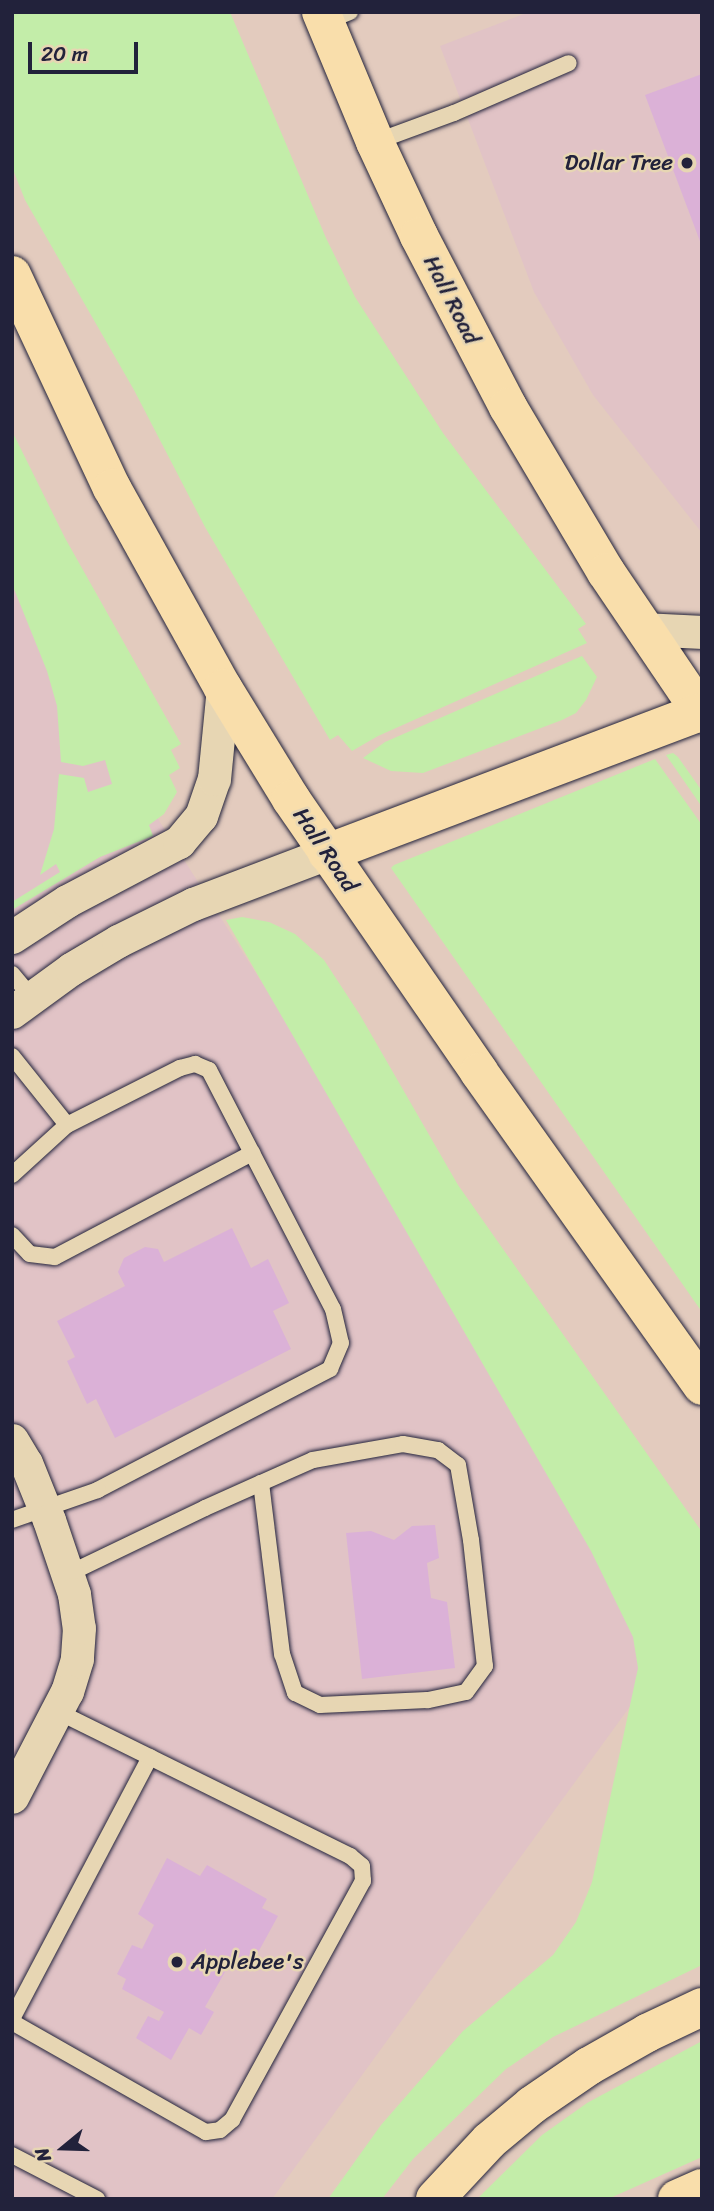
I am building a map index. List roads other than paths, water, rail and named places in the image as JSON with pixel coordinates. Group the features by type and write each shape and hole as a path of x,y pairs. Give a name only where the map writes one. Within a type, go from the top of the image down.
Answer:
{"highway":[{"name":"Hall Road","path":"332,15 375,142 457,313 508,407 643,629 701,713"},
{"name":"Hall Road","path":"12,275 112,488 223,688 327,853 702,1386"},
{"path":"327,853 701,713"},
{"path":"435,2199 480,2150 532,2105 589,2066 647,2033 702,2007"},
{"path":"677,2199 702,2188"}],"street":[{"path":"643,629 702,632"},
{"path":"12,937 68,901 179,842 201,816 215,779 223,688"},
{"path":"18,994 183,909 327,853"},
{"path":"12,1440 26,1463 68,1574 79,1628 77,1659 57,1711 12,1797"}],"lane":[{"path":"375,142 454,113 569,63"},
{"path":"12,1056 67,1125"},
{"path":"12,1175 67,1125 180,1068 195,1064 209,1070 333,1309 341,1343 330,1369 98,1490 45,1511 12,1520"},
{"path":"12,1235 30,1254 55,1257 252,1153"},
{"path":"68,1574 261,1483 313,1460 403,1444 438,1450 458,1465 471,1540 485,1666 466,1692 427,1700 320,1705 295,1693 282,1654 261,1483"},
{"path":"57,1711 150,1757 350,1856 362,1866 363,1881 232,2120 220,2130 206,2132 12,2020 150,1757"},
{"path":"12,2155 97,2199"}],"place":[{"name":"Dollar Tree","path":"687,163"},
{"name":"Applebee's","path":"177,1962"}]}
